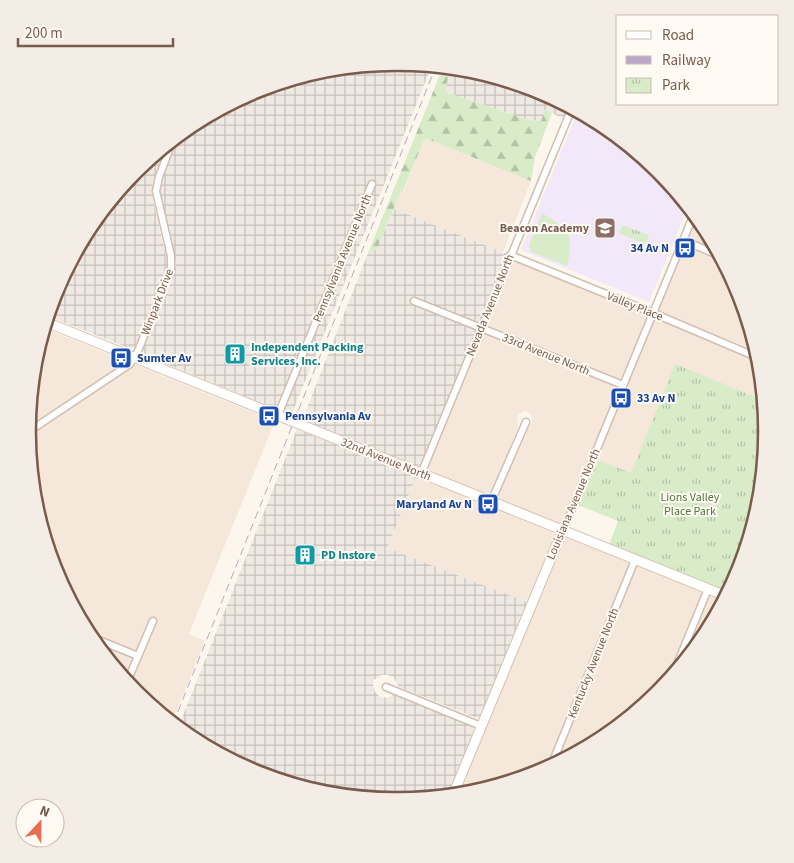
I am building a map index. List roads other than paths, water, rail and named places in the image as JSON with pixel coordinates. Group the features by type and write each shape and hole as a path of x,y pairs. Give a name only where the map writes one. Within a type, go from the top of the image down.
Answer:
{"street":[{"name":"Nevada Avenue North","path":"421,474 569,115"},
{"name":"Winpark Drive","path":"135,358 171,269 171,256 156,191 158,177 168,153"},
{"name":"Pennsylvania Avenue North","path":"278,415 372,184"},
{"name":"Louisiana Avenue North","path":"457,787 542,577 563,531 691,222"},
{"path":"683,240 709,251"},
{"name":"Valley Place","path":"510,255 749,354"},
{"name":"33rd Avenue North","path":"414,301 623,385"},
{"name":"32nd Avenue North","path":"53,325 720,594"},
{"path":"36,427 130,364 135,358"},
{"path":"491,502 526,422"},
{"name":"Kentucky Avenue North","path":"555,756 635,560"},
{"path":"683,650 708,589"},
{"path":"130,674 153,620"},
{"path":"105,642 138,656"},
{"path":"386,687 482,726"}],"railway":[{"path":"176,717 433,73"}],"place":[{"name":"Beacon Academy","path":"605,228"},
{"name":"34 Av N","path":"685,248"},
{"name":"Independent Packing Services, Inc.","path":"235,354"},
{"name":"Sumter Av","path":"121,358"},
{"name":"33 Av N","path":"621,398"},
{"name":"Pennsylvania Av","path":"269,416"},
{"name":"Maryland Av N","path":"488,504"},
{"name":"PD Instore","path":"305,555"}],"park label":[{"name":"Lions Valley Place Park","path":"690,504"}]}
